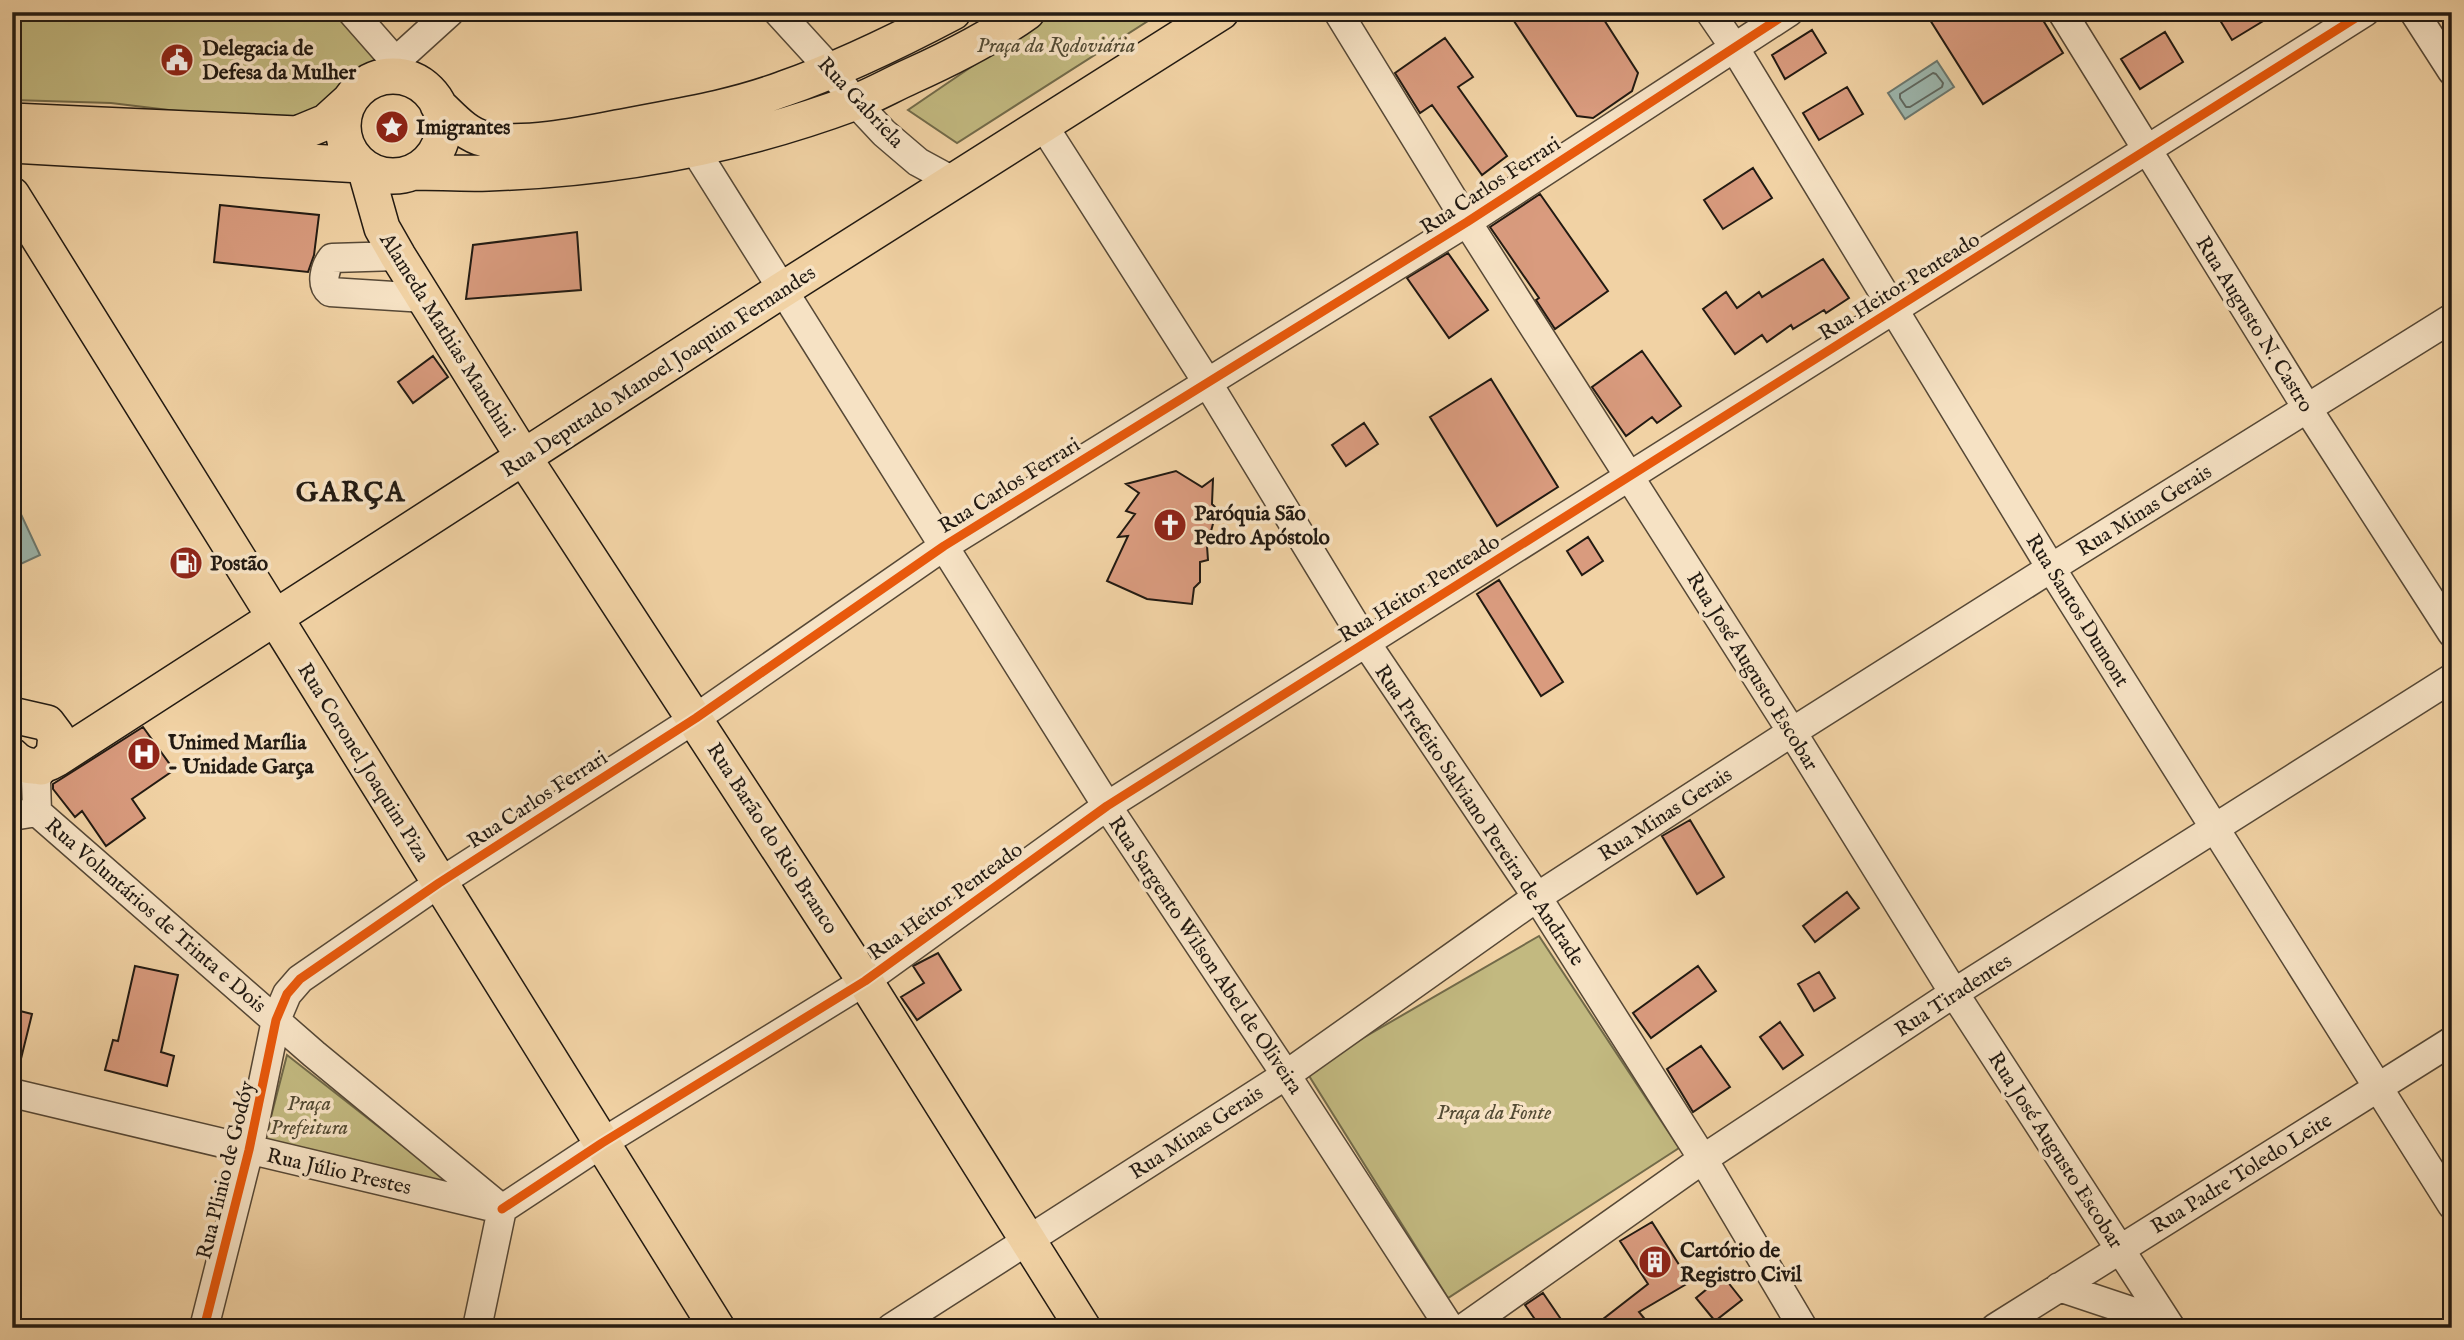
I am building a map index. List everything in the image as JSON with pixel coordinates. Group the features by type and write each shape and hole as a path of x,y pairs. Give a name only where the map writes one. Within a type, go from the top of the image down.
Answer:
{"main road":[{"path":"12,121 297,134 326,122 364,85 397,72 426,88 438,105 461,127 484,139 520,141 586,134 712,110 782,90 909,36 953,12"},
{"path":"12,145 363,167 384,176 414,172 487,173 571,167 667,154 788,125 855,102 1000,32 1027,12"},
{"name":"Rua Deputado Manoel Joaquim Fernandes","path":"20,764 98,732 782,290 1221,12"},
{"path":"348,102 343,119 343,136 349,152 363,167"},
{"path":"414,172 427,163 437,150 442,128 438,105"},
{"name":"Alameda Mathias Manchini","path":"363,167 382,228 524,458"},
{"name":"Rua Coronel Joaquim Piza","path":"12,195 716,1328"},
{"name":"Rua Barão do Rio Branco","path":"524,458 865,981 1083,1328"},
{"path":"12,715 47,723 56,735 54,754 20,764"}],"street":[{"path":"352,12 397,72 450,12"},
{"name":"Rua Gabriela","path":"778,12 884,133 918,162 953,181"},
{"name":"Rua José Augusto Escobar","path":"1338,12 1467,222 1792,732 1954,993 2121,1248 2170,1328"},
{"name":"Rua Santos Dumont","path":"1710,12 1734,47 2050,568 2452,1205"},
{"name":"Rua Carlos Ferrari","path":"276,1020 287,994 300,979 439,883 695,718 944,546 1467,222 1789,12"},
{"name":"Rua Augusto N. Castro","path":"2062,12 2307,408 2452,633"},
{"name":"Rua Heitor Penteado","path":"502,1209 602,1143 865,981 1107,806 2365,12"},
{"path":"2414,12 2452,71"},
{"name":"Rua Sargento Wilson Abel de Oliveira","path":"676,117 692,148 1107,806 1450,1328"},
{"name":"Rua Prefeito Salviano Pereira de Andrade","path":"1043,125 1207,382 1366,643 1537,897 1703,1159 1803,1328"},
{"path":"398,256 332,258 327,264 324,284 326,289 330,292 425,298"},
{"name":"Rua Minas Gerais","path":"891,1328 1286,1075 1537,897 1792,732 2452,318"},
{"name":"Rua Tiradentes","path":"1464,1328 1703,1159 1954,993 2452,678"},
{"name":"Rua Voluntários de Trinta e Dois","path":"20,764 36,782 25,814 502,1209"},
{"name":"Rua Plinio de Godóy","path":"204,1328 248,1150 276,1020"},
{"name":"Rua Padre Toledo Leite","path":"1995,1328 2452,1041"},
{"name":"Rua Júlio Prestes","path":"12,1093 502,1209"},
{"path":"477,1328 502,1209"},
{"path":"2059,1287 2140,1314 2170,1328"}],"green space":[{"path":"12,12 333,12 375,54 374,67 314,121 292,125 111,103 13,100"},
{"name":"Praça da Rodoviária","path":"1052,12 1162,12 957,143 908,110"},
{"name":"Praça da Fonte","path":"1539,936 1679,1148 1448,1298 1306,1071"},
{"name":"Praça Prefeitura","path":"287,1055 453,1185 265,1140"}],"water":[{"path":"1937,61 1954,87 1905,119 1888,93"},
{"path":"12,495 40,555 12,568"}],"building":[{"path":"1508,12 1599,12 1638,73 1632,91 1593,118 1577,116"},
{"path":"1925,12 2038,12 2063,53 1983,104"},
{"path":"2215,12 2278,12 2232,40"},
{"path":"1812,30 1826,53 1785,79 1772,55"},
{"path":"2165,32 2183,62 2140,89 2121,59"},
{"path":"1445,38 1473,77 1458,87 1507,156 1482,175 1432,105 1420,113 1395,73"},
{"path":"1847,87 1863,114 1819,140 1803,113"},
{"path":"1753,168 1772,198 1723,229 1704,200"},
{"path":"1540,194 1608,291 1555,329 1536,300 1539,298 1490,227"},
{"path":"220,205 319,215 314,255 308,272 214,262"},
{"path":"577,232 581,290 466,299 473,245"},
{"path":"1448,253 1488,310 1449,338 1407,278"},
{"path":"1823,259 1849,298 1793,329 1791,325 1767,342 1762,335 1735,354 1703,309 1726,292 1737,308 1759,292 1762,297"},
{"path":"1642,351 1681,406 1657,423 1652,417 1626,436 1592,387"},
{"path":"433,356 448,377 413,403 398,382"},
{"path":"1491,379 1558,487 1497,526 1430,417"},
{"path":"1364,423 1378,444 1346,466 1332,445"},
{"name":"Paróquia São Pedro Apóstolo","path":"1176,471 1202,487 1213,479 1212,504 1217,509 1207,546 1208,560 1200,562 1200,582 1194,588 1192,604 1147,599 1107,581 1128,536 1118,537 1135,514 1126,511 1139,493 1126,484"},
{"path":"1588,537 1603,561 1582,575 1567,551"},
{"path":"1499,580 1563,682 1541,696 1477,594"},
{"path":"143,727 174,770 132,799 145,818 106,846 82,811 75,817 53,789 53,784"},
{"path":"1690,820 1724,877 1697,894 1662,836"},
{"path":"1847,892 1859,908 1815,942 1803,926"},
{"path":"938,953 961,990 917,1020 901,997 924,983 913,966"},
{"path":"135,966 178,975 161,1052 174,1056 167,1086 105,1070 113,1040 118,1041"},
{"path":"1698,966 1716,991 1651,1038 1633,1013"},
{"path":"1819,972 1835,998 1814,1011 1798,984"},
{"path":"12,1009 32,1014 19,1067 12,1066"},
{"path":"1780,1022 1803,1055 1783,1069 1760,1037"},
{"path":"1701,1046 1730,1087 1693,1112 1667,1069"},
{"name":"Cartório de Registro Civil","path":"1652,1222 1690,1282 1639,1312 1652,1328 1602,1328 1598,1323 1648,1284 1620,1241"},
{"path":"1723,1276 1742,1300 1715,1321 1696,1298"},
{"path":"1543,1293 1567,1328 1541,1328 1525,1305"}],"cycle path":[{"path":"204,1328 249,1150 276,1020 287,994 300,979 439,883 696,718 944,546 1467,222 1789,12"},
{"path":"502,1209 602,1143 865,981 1107,806 2365,12"}],"place":[{"name":"Delegacia de Defesa da Mulher","path":"177,60"},
{"name":"Imigrantes","path":"392,127"},
{"name":"Paróquia São Pedro Apóstolo","path":"1170,525"},
{"name":"Postão","path":"186,563"},
{"name":"Unimed Marília - Unidade Garça","path":"144,754"},
{"name":"Cartório de Registro Civil","path":"1655,1262"}],"district":[{"name":"GARÇA","path":"351,491"}]}
